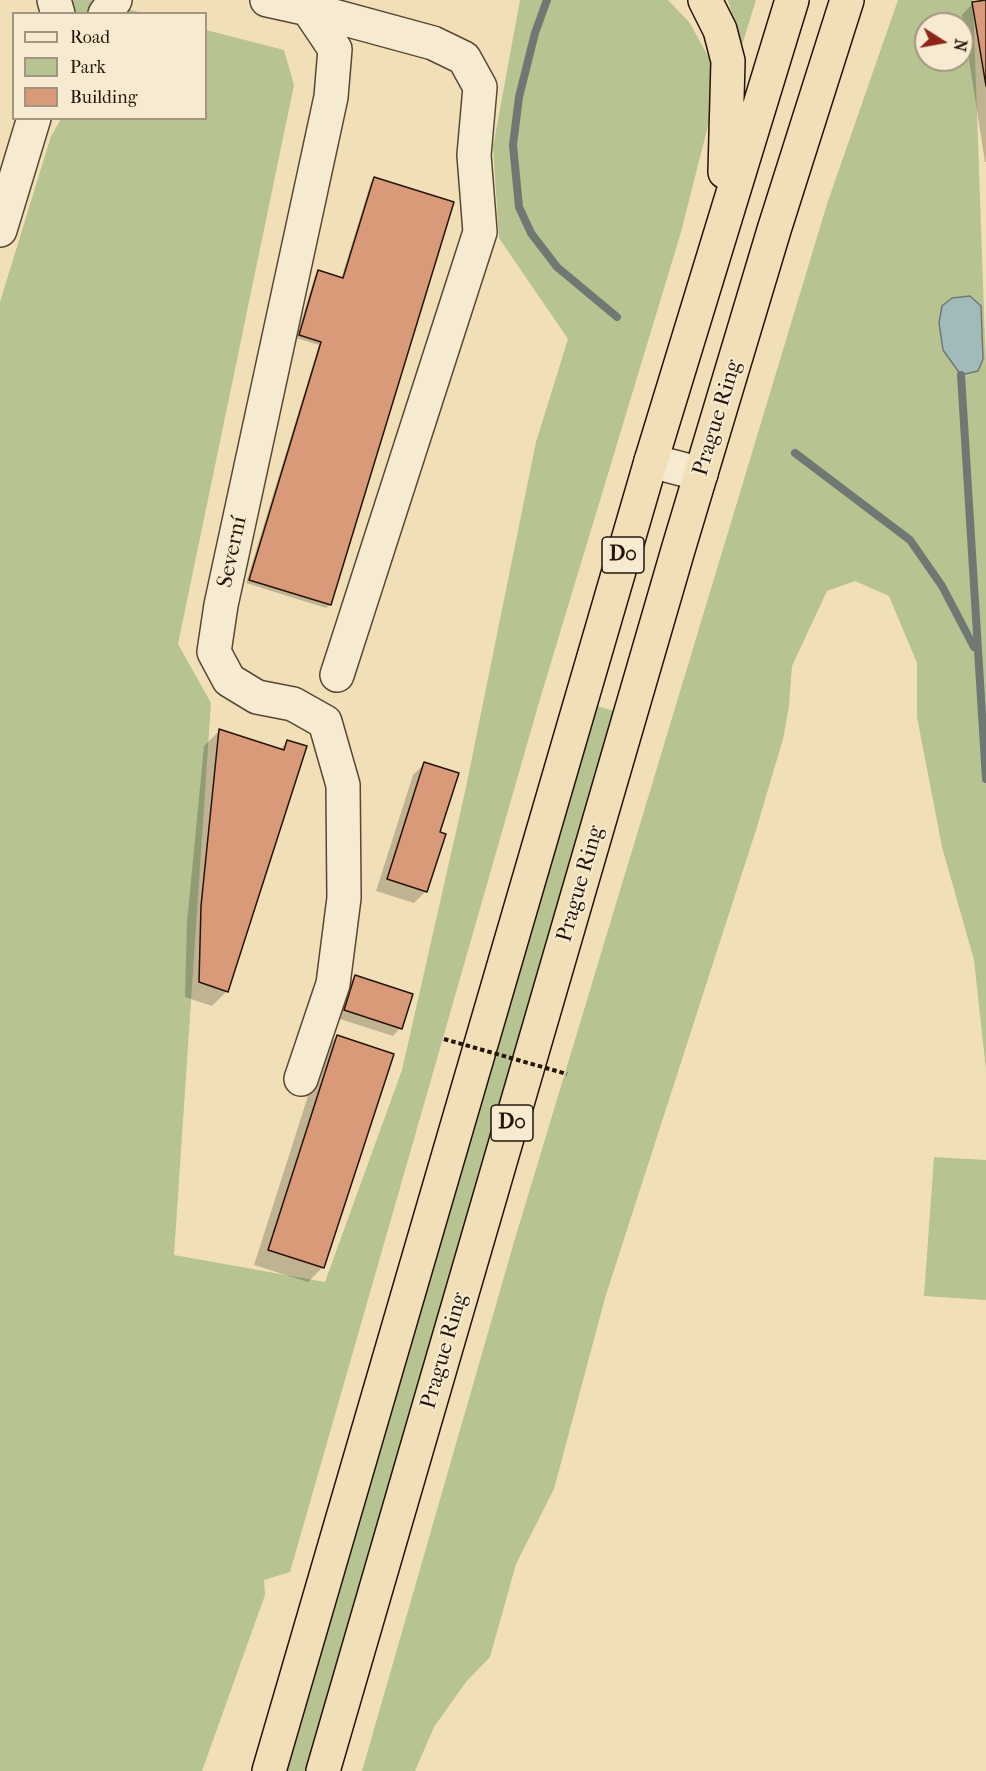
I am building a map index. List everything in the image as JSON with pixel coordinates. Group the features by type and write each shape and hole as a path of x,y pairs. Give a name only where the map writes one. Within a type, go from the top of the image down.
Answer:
{"highway":[{"path":"705,0 720,30 728,61 723,219"},
{"name":"D0","path":"269,1771 651,461 723,219 792,0"},
{"name":"Prague Ring","path":"323,1771 701,474 847,0"}],"street":[{"path":"107,12 116,0"},
{"path":"267,0 434,43 464,58 480,87 474,155 480,232 337,675"},
{"name":"Severní","path":"301,1079 333,984 344,898 343,784 325,722 293,704 257,697 229,680 214,652 221,605 332,97 335,49 308,9"},
{"path":"0,230 33,120"},
{"path":"651,461 701,474"}],"path":[{"path":"444,1039 567,1074"}],"green space":[{"path":"73,0 91,0 139,12 70,12"},
{"path":"520,0 668,0 690,23 710,60 711,114 681,232 540,699 290,1572 264,1580 265,1595 202,1771 0,1771 0,302 51,136 60,120 207,120 207,30 284,50 294,85 178,644 211,703 174,1255 325,1282 402,1070 465,792 536,442 568,339 499,238 493,147"},
{"path":"756,0 742,45 728,1"},
{"path":"898,0 973,0 973,12 914,12 914,72 974,72 974,28 986,367 986,1070 974,960 942,847 917,717 917,663 889,596 855,581 827,591 792,666 789,706 783,739 756,830 605,1298 554,1489 516,1564 490,1657 466,1682 434,1727 415,1771 362,1771 514,1242 827,204"},
{"path":"597,706 614,711 305,1771 287,1771"},
{"path":"934,1157 986,1160 986,1300 924,1296"}],"water":[{"path":"970,296 981,306 983,359 978,371 961,375 943,350 939,323 942,306 952,298"}],"building":[{"path":"986,0 986,86 974,12 972,2"},
{"path":"374,177 454,202 331,605 249,580 321,342 299,335 318,270 343,278"},
{"path":"219,729 284,750 287,740 307,746 228,992 199,982 201,906"},
{"path":"424,762 459,773 440,832 446,834 427,892 387,879"},
{"path":"355,975 413,994 402,1029 344,1010"},
{"path":"337,1035 394,1054 324,1268 268,1250"}],"waterway":[{"path":"547,0 535,33 519,97 513,145 519,207 531,233 557,267 617,317"},
{"path":"961,375 986,779"},
{"path":"795,453 910,540 942,586 974,647"}]}
